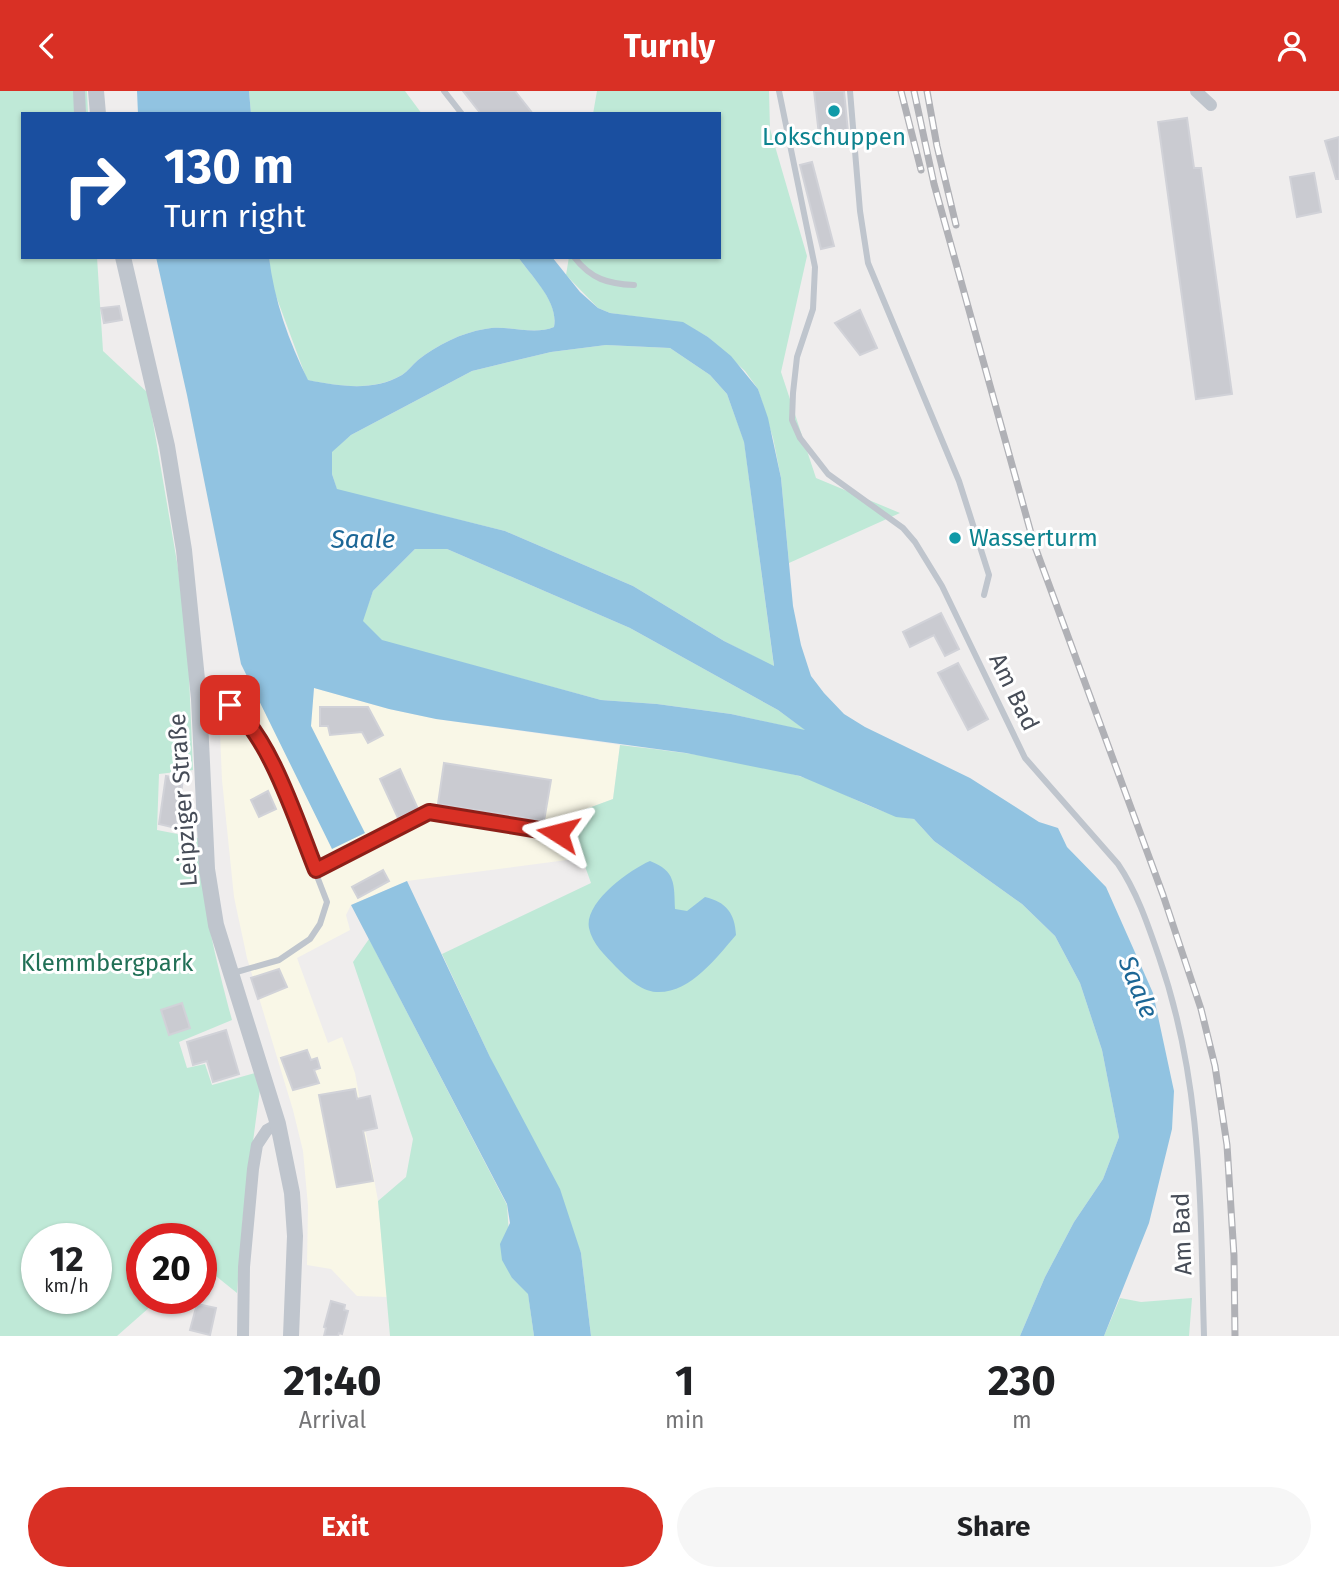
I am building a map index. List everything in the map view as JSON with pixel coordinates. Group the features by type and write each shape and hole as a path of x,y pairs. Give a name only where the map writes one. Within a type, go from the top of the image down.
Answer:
{"street":[{"path":"79,91 80,112"},
{"path":"96,91 98,112"},
{"path":"1196,91 1211,105"},
{"name":"Leipziger Straße","path":"123,259 167,446 184,551 197,672 207,869 216,925 278,1124 293,1204 291,1336"},
{"path":"243,1336 244,1267 253,1168 257,1145 267,1130 278,1124"}],"lane":[{"path":"444,91 460,112"},
{"name":"Am Bad","path":"779,91 815,267 813,309 797,358 792,419 800,438 828,474 903,528 915,542 942,586 1025,758 1118,864 1131,883 1174,1002 1194,1099 1199,1163 1204,1336"},
{"path":"850,91 860,211 868,263 959,481 989,575 984,595"},
{"path":"576,259 585,271 608,284 634,285"},
{"path":"230,705 254,728 284,791 327,902 320,924 310,939 279,960 230,973"},
{"path":"316,870 429,812 558,833"}],"shaded area":[{"path":"223,684 251,684 332,848 364,832 311,726 314,688 436,719 620,745 613,799 567,816 582,858 407,881 351,905 346,915 350,930 297,958 328,1043 342,1037 355,1073 378,1201 387,1297 357,1296 331,1269 307,1265 308,1206 303,1151 247,958 234,897 222,780 219,709"}],"green space":[{"name":"Klemmbergpark","path":"0,91 87,91 88,112 21,112 21,259 97,259 103,351 148,393 178,568 188,651 193,770 159,774 157,830 198,838 206,907 232,1020 179,1042 187,1068 205,1064 212,1085 255,1073 260,1089 243,1216 237,1293 217,1277 217,1223 126,1223 126,1314 142,1314 117,1336 0,1336"},
{"path":"249,91 405,91 421,112 251,112"},
{"path":"597,91 769,91 770,129 807,256 781,372 816,478 900,513 789,563 781,478 773,438 758,389 745,371 708,337 683,323 610,313 598,308 566,275 569,259 721,259 721,112 593,112"},
{"path":"269,259 520,259 548,299 554,327 537,330 494,328 467,333 433,349 402,375 391,380 367,386 343,386 307,380 272,285"},
{"path":"606,345 670,348 710,375 727,394 744,441 774,667 724,641 633,586 505,531 337,490 332,474 332,451 351,435 472,371 551,352"},
{"path":"415,549 447,549 630,628 778,710 807,731 731,714 601,700 382,641 362,621 373,591"},
{"path":"620,745 710,757 777,770 813,781 884,812 914,819 934,841 1022,904 1055,936 1080,983 1102,1050 1119,1137 1103,1179 1074,1222 1045,1277 1020,1336 591,1336 581,1253 442,954 591,883 567,816 613,799"},
{"path":"369,939 507,1205 512,1278 528,1293 534,1336 390,1336 378,1201 406,1177 413,1139 353,962"},
{"path":"1120,1298 1141,1302 1192,1298 1189,1336 1104,1336"}],"water":[{"path":"137,91 249,91 251,112 138,112"},
{"name":"Saale","path":"156,259 269,259 283,320 308,380 344,386 368,386 391,380 402,375 433,349 467,333 494,328 537,330 554,327 548,299 520,259 554,259 580,292 598,308 610,313 683,322 708,337 731,356 758,389 768,418 781,478 793,606 811,676 844,714 865,727 970,778 1039,822 1058,828 1067,847 1106,887 1153,993 1174,1091 1172,1129 1149,1223 1104,1336 1020,1336 1045,1277 1074,1222 1103,1179 1119,1137 1102,1050 1080,983 1055,936 1022,904 934,841 914,819 896,817 800,776 686,753 436,719 314,688 311,726 365,833 332,849 241,664 187,395","holes":["606,345 670,348 710,375 727,394 744,442 774,666 724,641 633,586 505,531 337,489 332,474 332,452 351,435 472,371 551,352","415,549 447,549 630,628 778,710 805,730 731,714 601,700 382,640 363,621 373,591"]},
{"path":"650,861 665,869 672,879 675,909 687,911 705,897 712,899 724,905 734,920 735,927 736,935 702,972 691,981 668,991 656,992 640,987 600,949 589,928 593,908 601,898 620,880"},
{"path":"407,881 490,1057 560,1189 581,1253 591,1336 534,1336 528,1294 512,1278 502,1260 500,1244 510,1223 507,1204 351,905"}],"building":[{"path":"463,91 515,91 531,112 479,112"},
{"name":"Lokschuppen","path":"814,91 844,91 848,132 819,135"},
{"path":"1187,118 1194,168 1201,168 1232,394 1196,399 1158,122"},
{"path":"1339,137 1339,179 1336,179 1325,141"},
{"path":"812,162 834,246 821,249 800,165"},
{"path":"1314,173 1321,212 1297,217 1290,177"},
{"path":"119,306 122,320 104,323 101,308"},
{"path":"860,310 877,348 860,355 835,323"},
{"path":"941,613 959,649 945,656 934,635 910,647 903,632"},
{"path":"958,663 988,719 968,730 938,673"},
{"path":"320,707 368,707 383,735 368,743 362,732 330,735 328,726 320,726"},
{"path":"444,763 551,780 544,821 438,804"},
{"path":"400,769 418,809 398,818 380,779"},
{"path":"166,776 183,779 176,828 159,824"},
{"path":"268,791 276,809 259,817 251,800"},
{"path":"383,870 389,881 358,898 352,887"},
{"path":"279,969 287,987 258,999 251,978"},
{"path":"182,1003 190,1028 169,1035 161,1010"},
{"path":"226,1030 239,1074 213,1082 207,1061 193,1065 187,1042"},
{"path":"307,1050 311,1060 317,1058 320,1068 314,1070 319,1083 293,1090 281,1058"},
{"path":"355,1089 357,1099 370,1096 377,1128 363,1131 373,1181 337,1187 319,1095"},
{"path":"331,1301 345,1305 344,1310 348,1311 342,1334 324,1336 324,1327"},
{"path":"194,1314 215,1314 210,1335 190,1330"}],"railway":[{"path":"901,91 921,170"},
{"path":"914,91 934,184 1034,544 1163,895 1201,1009 1215,1066 1227,1145 1234,1256 1235,1336"},
{"path":"927,91 956,225"}],"place":[{"name":"Lokschuppen","path":"834,111"},
{"name":"Wasserturm","path":"955,538"}],"route":[{"path":"230,705 254,728 284,791 316,870 429,812 558,833"}]}
